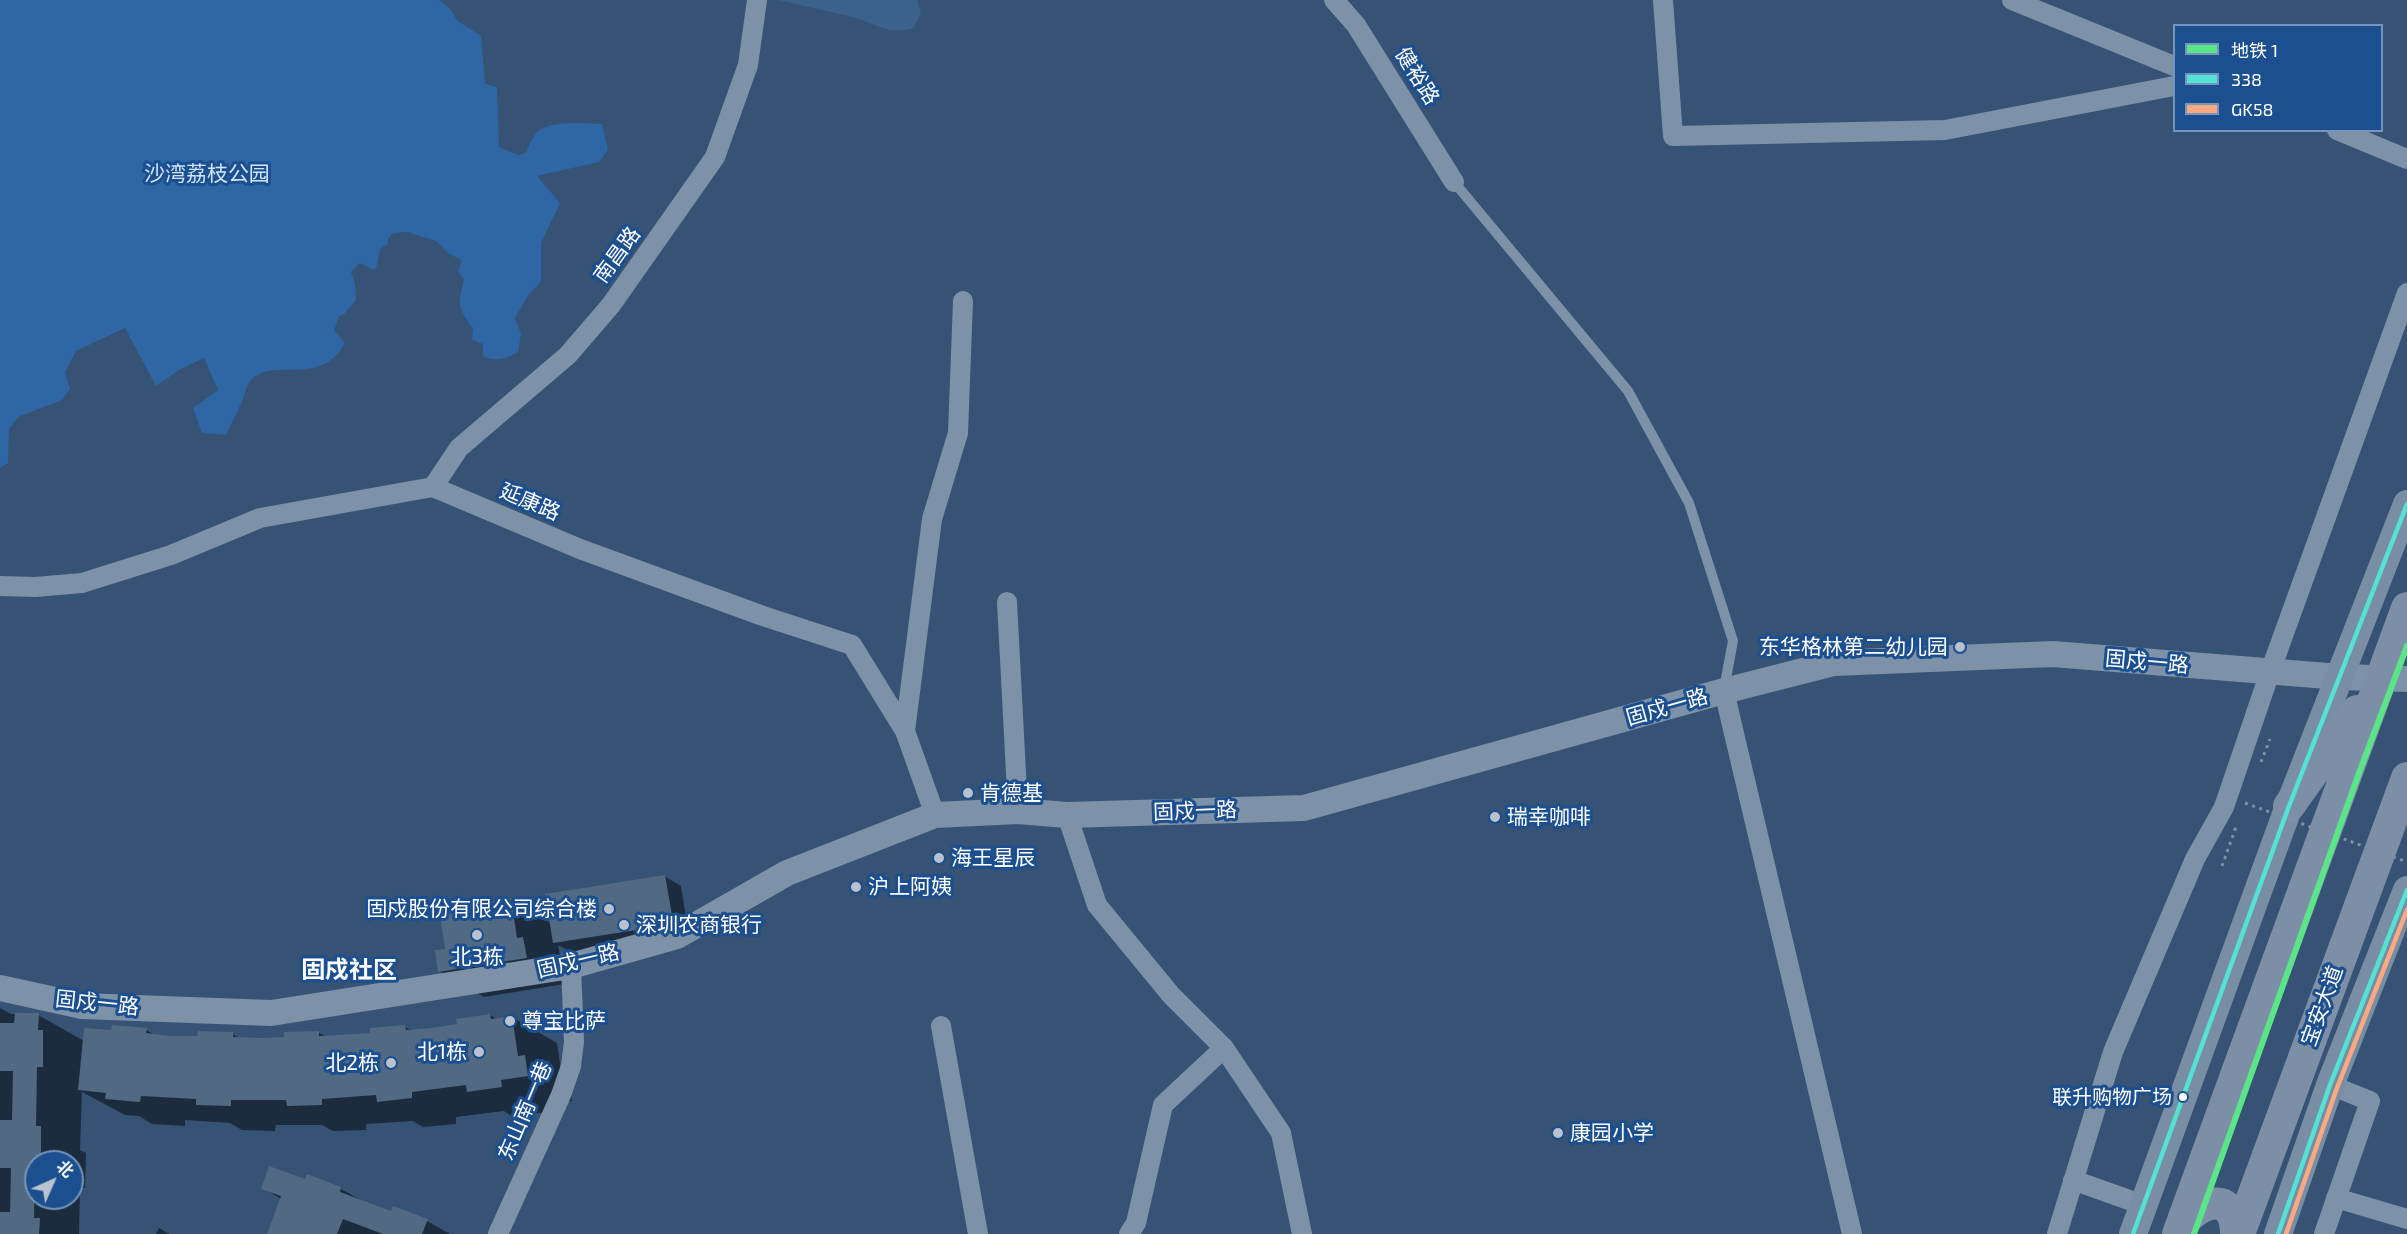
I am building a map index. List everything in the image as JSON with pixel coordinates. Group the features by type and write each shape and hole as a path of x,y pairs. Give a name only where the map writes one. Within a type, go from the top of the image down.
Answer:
{"main road":[{"path":"2133,1234 2289,806 2407,504"},
{"path":"2180,1229 2393,679 2407,608"},
{"path":"2289,806 2393,679"},
{"name":"宝安大道","path":"2238,1234 2407,778"},
{"path":"2278,1234 2330,1085 2407,890"},
{"path":"2180,1229 2191,1212 2209,1203 2219,1204 2228,1209 2234,1217 2238,1234"}],"street":[{"name":"南昌路","path":"433,487 459,448 530,389 568,355 582,339 610,305 715,157 748,65 757,0"},
{"name":"健裕路","path":"1334,0 1356,25 1454,182"},
{"path":"1663,0 1673,136 1945,130 2173,86"},
{"path":"2012,0 2053,8 2173,65"},
{"path":"2342,132 2407,159"},
{"path":"2057,1234 2113,1052 2195,859 2224,807 2270,672 2407,293"},
{"path":"905,730 932,519 958,433 963,301"},
{"path":"0,586 35,587 82,583 171,555 260,518 433,487"},
{"name":"延康路","path":"433,487 580,549 764,616 852,645 905,730 935,815"},
{"path":"1007,602 1018,811"},
{"name":"固戍一路","path":"0,988 82,1006 271,1013 571,966 677,936 787,873 935,815 1018,811 1067,815 1304,808 1724,691 1834,663 2053,654 2270,672 2393,679"},
{"path":"1724,691 1852,1234"},
{"path":"1067,815 1096,904 1171,995 1224,1048 1281,1133 1302,1234"},
{"name":"东山南一巷","path":"498,1234 561,1095 571,1066 574,1042 571,966"},
{"path":"941,1026 978,1234"},
{"path":"1129,1234 1136,1223 1163,1105 1224,1048"},
{"path":"2324,1234 2370,1101 2330,1085"},
{"path":"2073,1180 2143,1205"},
{"path":"2336,1198 2407,1219"}],"lane":[{"path":"1454,182 1628,391 1689,503 1733,641 1724,691"}],"path":[{"path":"2245,803 2407,862"}],"green space":[{"name":"沙湾荔枝公园","path":"0,0 439,0 449,8 458,21 481,36 485,84 497,87 499,147 518,155 526,153 537,132 543,128 559,124 587,123 602,124 608,150 599,162 537,176 560,203 541,243 541,281 527,297 515,318 521,334 518,352 501,359 488,358 483,356 483,344 472,340 473,328 460,305 464,279 458,272 462,260 449,254 436,241 407,232 393,233 388,239 388,244 380,249 374,270 360,263 351,272 355,283 356,300 344,314 339,316 334,330 345,343 335,357 323,365 310,369 260,373 248,385 226,435 202,433 193,408 218,390 204,358 179,370 156,386 125,328 76,351 65,372 70,389 62,400 18,417 9,429 8,463 0,468"}],"shaded area":[{"path":"779,0 917,0 921,13 914,28 896,30"}],"building":[{"name":"固戍股份有限公司综合楼","path":"665,875 673,921 649,928 553,943 545,894"},
{"name":"北3栋","path":"489,896 490,901 511,898 517,938 523,937 527,958 438,972 435,950 445,949 439,909 455,907 454,902"},
{"path":"15,1013 39,1013 38,1030 43,1030 43,1067 37,1067 36,1126 41,1126 41,1150 24,1150 24,1210 34,1210 34,1218 40,1218 39,1234 0,1234 0,1212 10,1212 11,1168 0,1168 0,1120 12,1120 13,1071 0,1071 0,1023 14,1023"},
{"path":"490,1014 491,1019 512,1016 518,1056 525,1055 528,1076 501,1080 502,1087 467,1092 466,1085 412,1092 412,1098 377,1102 376,1095 322,1099 322,1105 287,1106 286,1100 231,1100 231,1106 196,1105 196,1099 141,1096 140,1102 105,1099 106,1093 78,1090 84,1028 111,1030 112,1025 147,1028 146,1033 171,1036 197,1036 198,1031 233,1032 233,1037 262,1038 284,1037 284,1032 319,1031 319,1036 370,1033 370,1028 405,1025 406,1030 432,1028 457,1024 456,1019"},
{"path":"269,1166 305,1179 307,1174 341,1187 340,1192 391,1211 393,1206 428,1219 422,1234 383,1234 343,1219 337,1234 267,1234 281,1196 261,1189"}],"metro line":[{"name":"1","path":"2194,1234 2359,773 2407,646"}],"transit line":[{"name":"338","path":"2133,1234 2289,806 2407,504"},
{"name":"338","path":"2278,1234 2330,1085 2407,890"},
{"name":"GK58","path":"2286,1234 2337,1088 2407,910"}],"place":[{"name":"东华格林第二幼儿园","path":"1960,647"},
{"name":"肯德基","path":"968,793"},
{"name":"瑞幸咖啡","path":"1495,817"},
{"name":"海王星辰","path":"939,858"},
{"name":"沪上阿姨","path":"856,887"},
{"name":"固戍股份有限公司综合楼","path":"609,909"},
{"name":"深圳农商银行","path":"624,925"},
{"name":"北3栋","path":"477,935"},
{"name":"尊宝比萨","path":"510,1021"},
{"name":"北1栋","path":"479,1052"},
{"name":"北2栋","path":"391,1063"},
{"name":"联升购物广场","path":"2183,1097"},
{"name":"康园小学","path":"1558,1133"}],"district":[{"name":"固戍社区","path":"349,970"}]}
